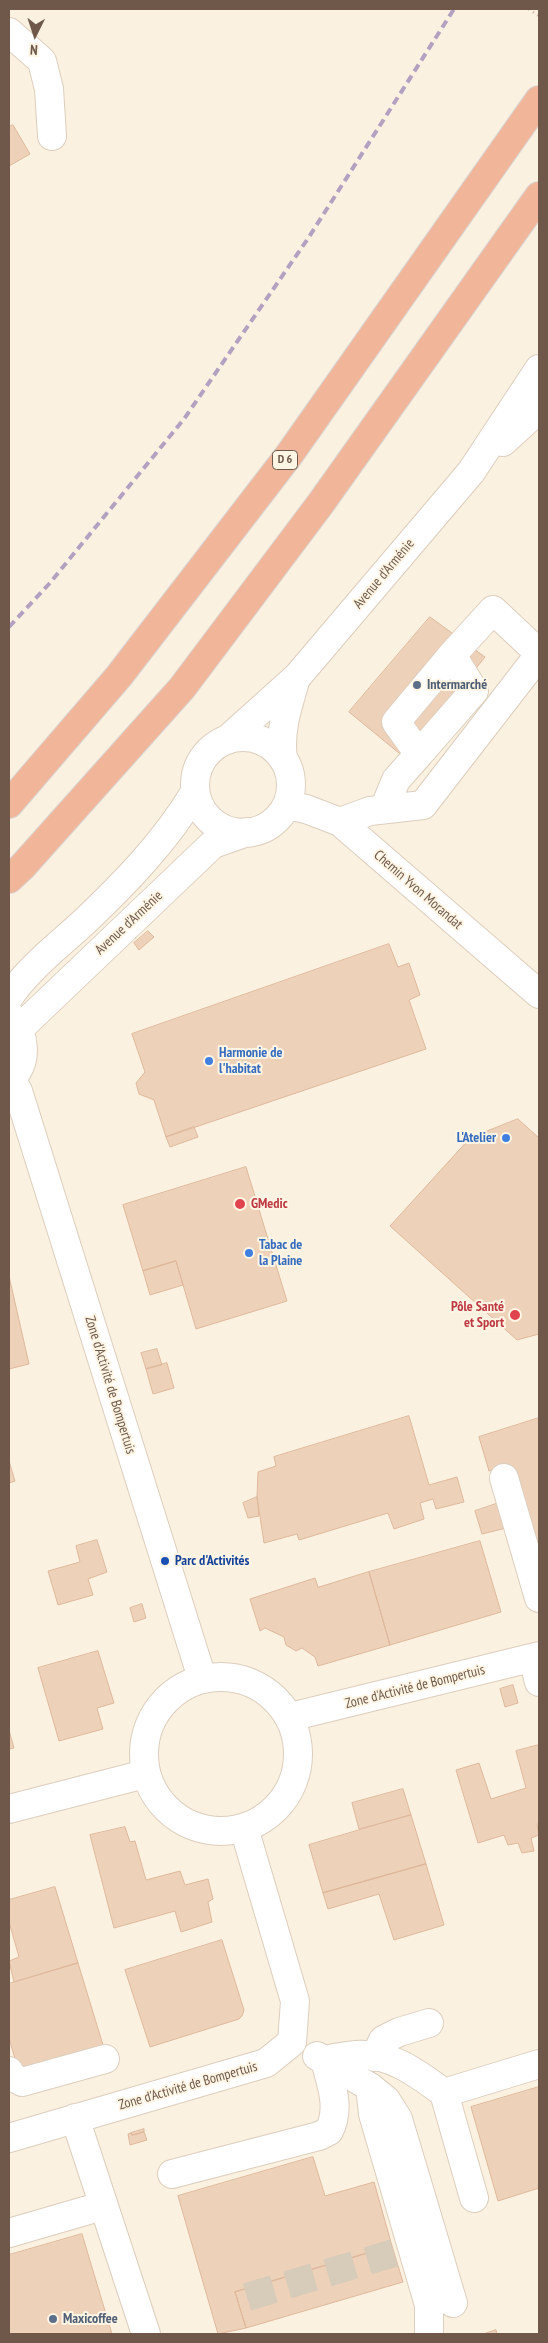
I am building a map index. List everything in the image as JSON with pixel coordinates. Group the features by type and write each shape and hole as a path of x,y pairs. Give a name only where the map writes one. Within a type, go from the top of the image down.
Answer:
{"highway":[{"name":"D 6","path":"9,804 120,676 289,455 539,100"},
{"path":"9,879 29,860 182,688 321,503 539,196"}],"street":[{"path":"9,32 42,61 49,89 52,136"},
{"name":"Avenue d'Arménie","path":"471,472 539,369"},
{"name":"Avenue d'Arménie","path":"227,740 297,677 471,472 539,409"},
{"path":"340,822 370,811 423,805 539,654 493,610 443,665 396,722 419,754"},
{"path":"384,809 396,780 474,691 443,665"},
{"name":"Avenue d'Arménie","path":"283,759 281,742 283,723 297,677"},
{"path":"416,698 439,731"},
{"path":"243,736 259,739 273,747 283,759 290,774 291,789 287,805 277,818 263,828 247,832 233,831 214,822 200,806 195,792 195,779 199,766 215,745 243,736"},
{"path":"9,997 18,984 89,917 163,840 178,822 195,792"},
{"name":"Chemin Yvon Morandat","path":"287,805 306,809 340,822 539,994"},
{"name":"Avenue d'Arménie","path":"14,1021 213,844 247,832"},
{"path":"13,1084 23,1051 14,1021"},
{"name":"Zone d'Activité de Bompertuis","path":"13,1084 202,1678"},
{"path":"504,1478 537,1584"},
{"name":"Zone d'Activité de Bompertuis","path":"290,1717 537,1665"},
{"path":"228,1676 253,1682 274,1697 290,1717 298,1738 298,1754 293,1784 281,1803 265,1818 244,1828 219,1832 195,1827 180,1819 173,1815 156,1797 145,1774 143,1749 146,1734 148,1726 160,1704 179,1688 202,1678 228,1676"},
{"path":"9,1810 145,1774"},
{"path":"244,1828 295,2001 292,2042 370,2087 386,2100 398,2119 453,2303"},
{"path":"375,2057 384,2040 399,2032 429,2023"},
{"name":"Zone d'Activité de Bompertuis","path":"9,2138 266,2063 292,2042"},
{"path":"325,2060 357,2055 389,2059 413,2071 444,2093 474,2198"},
{"path":"9,2071 11,2076 22,2082 105,2059"},
{"path":"172,2174 319,2136 329,2131 335,2113 334,2098 325,2060"},
{"path":"444,2093 539,2064"},
{"path":"370,2087 403,2250 429,2304 429,2334"},
{"path":"74,2118 146,2334"},
{"path":"9,2233 102,2206"}],"path":[{"path":"529,9 539,16"}],"building":[{"path":"13,125 30,154 9,166 9,127"},
{"name":"Intermarché","path":"430,617 485,657 405,758 349,712"},
{"path":"148,931 154,937 139,950 134,943"},
{"path":"389,944 398,967 409,963 420,995 409,1000 426,1049 166,1137 154,1100 139,1094 136,1083 145,1072 132,1034"},
{"path":"518,1119 539,1138 539,1334 517,1340 390,1226 470,1138"},
{"path":"194,1127 198,1137 170,1147 166,1137"},
{"path":"246,1167 287,1301 196,1329 176,1261 143,1271 123,1205"},
{"path":"176,1261 183,1285 150,1295 143,1271"},
{"path":"9,1276 29,1364 9,1369"},
{"path":"157,1349 162,1365 146,1369 141,1353"},
{"path":"167,1363 174,1388 153,1394 146,1369"},
{"path":"409,1416 429,1485 457,1477 464,1502 436,1509 433,1499 420,1503 424,1519 394,1529 388,1513 299,1540 297,1534 264,1543 257,1497 258,1472 276,1466 274,1457"},
{"path":"539,1418 539,1561 510,1465 489,1471 479,1437"},
{"path":"9,1461 15,1481 9,1483"},
{"path":"257,1497 259,1516 248,1518 243,1503"},
{"path":"499,1503 506,1528 482,1534 475,1511"},
{"path":"97,1540 107,1572 88,1579 93,1595 58,1605 48,1571 80,1562 76,1546"},
{"path":"480,1541 501,1612 390,1645 369,1572"},
{"path":"369,1572 390,1645 318,1666 315,1657 302,1648 296,1651 286,1645 284,1637 265,1628 260,1631 250,1599 315,1578 318,1587"},
{"path":"142,1604 146,1618 134,1622 130,1608"},
{"path":"98,1651 114,1703 97,1708 103,1729 59,1741 38,1668"},
{"path":"513,1685 518,1703 505,1707 500,1689"},
{"path":"9,1730 14,1748 9,1749"},
{"path":"539,1745 539,1824 537,1824 539,1835 531,1838 534,1851 522,1853 518,1843 508,1845 504,1835 478,1843 456,1770 479,1763 491,1799 526,1788 516,1751"},
{"path":"403,1789 411,1815 359,1829 352,1803"},
{"path":"411,1815 426,1864 323,1893 309,1845"},
{"path":"125,1827 130,1842 135,1841 146,1880 180,1871 185,1885 208,1879 213,1899 208,1902 212,1922 181,1932 175,1911 114,1928 90,1835"},
{"path":"426,1864 444,1925 394,1940 379,1894 328,1909 323,1893"},
{"path":"55,1887 78,1963 14,1982 9,1961 19,1957 9,1922 9,1900"},
{"path":"222,1940 244,2010 242,2016 239,2019 150,2047 125,1970"},
{"path":"78,1963 103,2045 18,2069 9,2038 9,1984"},
{"path":"539,2087 539,2188 498,2201 471,2107"},
{"path":"144,2129 144,2132 132,2135 131,2133"},
{"path":"144,2132 147,2140 130,2145 128,2134"},
{"path":"313,2157 325,2196 374,2182 392,2246 235,2292 246,2328 218,2334 178,2196"},
{"path":"82,2234 112,2334 9,2334 9,2255"},
{"path":"392,2246 403,2282 246,2328 235,2292"},
{"path":"496,2330 497,2334 484,2334"}],"tunnel":[{"path":"247,2297 394,2253"}],"railway":[{"path":"9,627 49,584 184,419 309,237 454,9"}],"place":[{"name":"Intermarché","path":"417,685"},
{"name":"Harmonie de l'habitat","path":"209,1061"},
{"name":"L'Atelier","path":"506,1138"},
{"name":"GMedic","path":"240,1204"},
{"name":"Tabac de la Plaine","path":"249,1253"},
{"name":"Pôle Santé et Sport","path":"515,1315"},
{"name":"Parc d'Activités","path":"165,1561"},
{"name":"Maxicoffee","path":"53,2319"}]}
